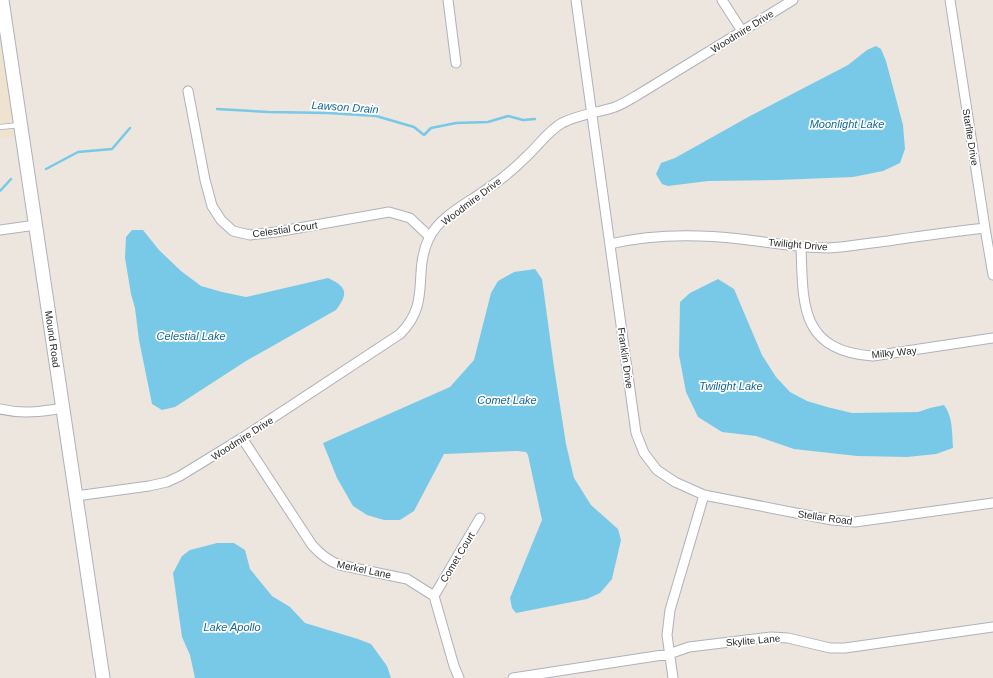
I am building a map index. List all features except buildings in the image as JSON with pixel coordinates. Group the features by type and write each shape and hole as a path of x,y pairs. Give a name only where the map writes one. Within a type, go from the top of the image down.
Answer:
{"street":[{"path":"448,0 456,63"},
{"name":"Franklin Drive","path":"576,0 636,433 644,453 657,470 676,482 704,495"},
{"path":"722,0 742,32"},
{"name":"Woodmire Drive","path":"76,496 149,486 167,482 185,474 400,334 413,318 420,299 421,266 430,236 450,215 513,169 528,156 549,132 562,124 592,112 614,108 793,0"},
{"name":"Starlite Drive","path":"950,0 984,228 993,275"},
{"name":"Mound Road","path":"2,7 21,125 103,678"},
{"name":"Celestial Court","path":"188,91 205,180 212,206 221,220 233,231 250,235 389,212 410,218 430,236"},
{"path":"0,230 36,225"},
{"name":"Twilight Drive","path":"610,244 634,238 699,235 828,248 984,228"},
{"name":"Milky Way","path":"802,246 803,298 806,312 817,333 827,342 839,349 856,354 873,356 993,338"},
{"path":"0,409 26,413 63,408"},
{"name":"Merkel Lane","path":"242,438 312,545 319,553 333,563 407,579 434,596"},
{"path":"673,678 667,635 670,610 704,495"},
{"name":"Stellar Road","path":"704,495 832,520 855,522 993,503"},
{"name":"Comet Court","path":"434,596 480,518"},
{"path":"434,596 454,666 459,678"},
{"name":"Skylite Lane","path":"513,678 669,654 689,647 758,638 788,638 830,648 866,646 993,627"}],"lane":[{"path":"0,127 21,125"}],"shaded area":[{"path":"0,13 18,137 0,139"}],"water":[{"name":"Moonlight Lake","path":"876,46 881,49 886,61 903,125 905,149 900,163 883,171 853,177 708,181 668,186 662,184 656,174 661,163 675,158 750,116 848,65 867,50"},
{"name":"Celestial Lake","path":"132,230 143,230 159,250 181,271 201,286 246,297 328,278 335,281 342,288 344,291 343,300 336,310 246,361 175,407 162,410 152,404 125,258 126,237"},
{"name":"Comet Lake","path":"535,269 542,279 566,444 574,478 591,505 618,529 621,540 612,579 600,593 587,599 516,613 512,608 510,598 542,520 528,455 526,452 517,451 444,454 414,511 400,520 384,520 367,515 353,506 337,478 323,443 450,387 474,360 491,293 498,281 514,272"},
{"name":"Twilight Lake","path":"718,279 734,289 762,355 776,377 790,392 807,401 852,413 918,412 944,405 951,420 953,448 936,454 907,457 857,456 794,449 756,436 722,432 698,417 686,392 679,355 680,302 690,293"},
{"name":"Lake Apollo","path":"217,543 234,543 245,550 250,569 272,596 290,607 305,623 371,644 387,666 391,678 195,678 190,655 182,637 173,573 182,556 190,550"}],"waterway":[{"name":"Lawson Drain","path":"217,109 376,116 414,127 424,135 431,128 456,123 488,122 508,116 523,120 535,119"},
{"name":"Lawson Drain","path":"46,169 78,152 112,149 130,128"},
{"name":"Lawson Drain","path":"0,191 11,179"}]}
